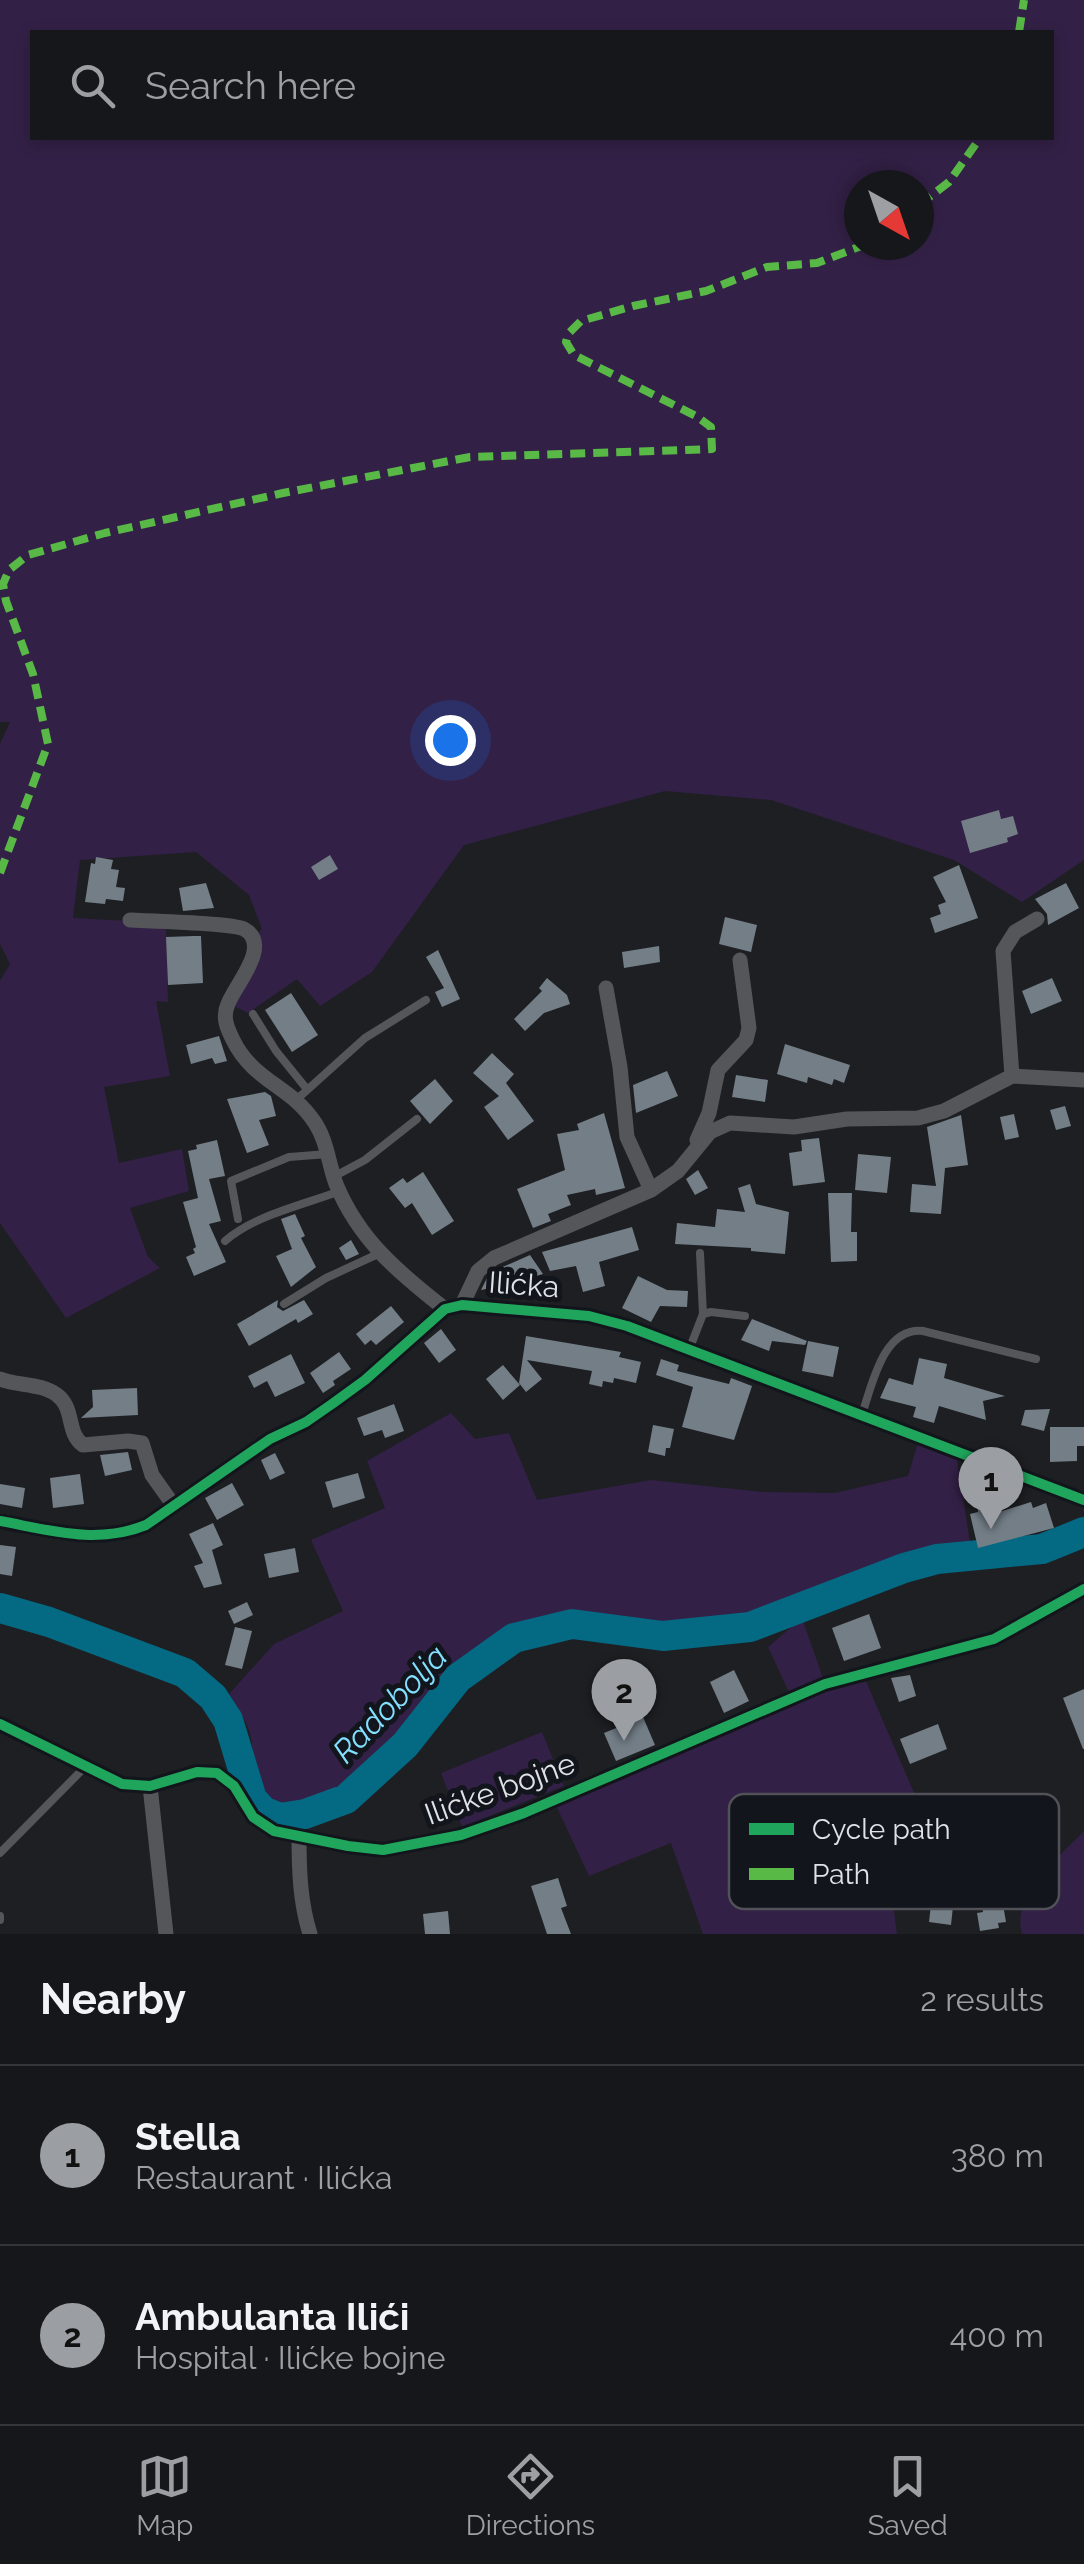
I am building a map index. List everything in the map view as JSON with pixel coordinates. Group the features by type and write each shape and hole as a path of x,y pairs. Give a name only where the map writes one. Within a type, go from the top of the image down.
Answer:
{"street":[{"path":"1012,1076 1003,952 1015,932 1038,918"},
{"path":"130,920 244,929 252,938 254,950 248,968 228,1003 226,1026 237,1048 254,1072 301,1094 353,1220 378,1254 445,1310"},
{"path":"678,1171 709,1113 718,1070 746,1040 749,1028 740,960"},
{"path":"606,988 627,1138 651,1190"},
{"path":"462,1305 478,1271 494,1258 651,1190 678,1171 710,1132 721,1125 730,1122 794,1127 848,1119 918,1118 944,1111 1012,1076 1084,1080"},
{"name":"Ilićka","path":"0,1521 78,1536 124,1534 146,1524 270,1440 332,1404 445,1310 462,1305 589,1316 627,1326 1084,1500"},
{"path":"0,1379 46,1388 58,1396 69,1412 73,1435 83,1445 142,1443 152,1475 174,1506"},
{"name":"Ilićke bojne","path":"0,1724 122,1784 150,1786 197,1772 216,1773 234,1786 253,1817 274,1831 383,1850 461,1835 524,1812 826,1684 994,1639 1084,1590"},
{"path":"150,1786 166,1934"},
{"path":"299,1836 299,1873 310,1934"}],"lane":[{"path":"253,1014 301,1094 365,1038 426,1000"},
{"path":"226,1242 235,1233 337,1184 417,1119"},
{"path":"238,1219 232,1181 289,1157 328,1154"},
{"path":"689,1350 702,1314 700,1253"},
{"path":"284,1304 326,1278 378,1254"},
{"path":"702,1314 745,1316"},
{"path":"861,1417 892,1343 908,1331 923,1331 1036,1359"},
{"path":"0,1853 85,1767"}],"shaded area":[{"path":"0,0 1084,0 1084,860 1022,902 954,860 771,800 665,791 464,845 372,972 320,1006 297,979 248,1013 228,1003 249,967 252,938 262,929 249,895 196,852 80,860 73,918 166,923 168,1002 156,1001 170,1076 104,1087 119,1163 182,1149 189,1191 130,1208 148,1257 160,1268 66,1318 0,1223 0,981 10,964 0,944 0,744 10,722 0,722"},
{"path":"451,1413 475,1439 509,1433 537,1500 651,1480 762,1492 835,1493 908,1476 919,1439 956,1453 971,1549 896,1561 733,1624 655,1628 567,1617 523,1623 467,1662 375,1761 317,1795 273,1807 260,1791 249,1730 229,1694 274,1644 343,1611 311,1540 385,1508 367,1461"},
{"path":"802,1618 825,1684 862,1672 915,1794 729,1794 729,1909 894,1909 897,1934 703,1934 671,1843 589,1876 553,1799 791,1697 768,1647"},
{"path":"542,1732 564,1786 462,1827 441,1773"},
{"path":"1084,1831 1084,1934 1022,1934 1022,1909 1059,1909 1059,1856"}],"building":[{"path":"999,810 1001,819 1013,816 1018,834 1007,838 1008,842 970,853 961,821"},
{"path":"330,855 338,869 319,880 311,867"},
{"path":"96,857 113,860 111,869 119,870 116,887 125,888 123,901 85,902 91,863 95,864"},
{"path":"959,865 978,918 935,933 930,918 941,914 938,905 946,902 933,877"},
{"path":"206,883 214,908 183,911 179,888"},
{"path":"1066,883 1079,908 1048,925 1047,914 1035,899"},
{"path":"725,917 757,925 751,952 719,944"},
{"path":"201,936 203,983 168,985 166,937"},
{"path":"659,946 660,962 624,968 622,952"},
{"path":"438,950 460,999 442,1007 435,992 444,988 426,957"},
{"path":"547,978 567,995 570,1004 544,1013 525,1031 514,1019 542,991 539,988"},
{"path":"1052,978 1062,1001 1031,1014 1022,991"},
{"path":"291,993 318,1035 292,1052 265,1010"},
{"path":"219,1036 227,1061 215,1064 212,1058 191,1064 186,1045"},
{"path":"785,1044 850,1065 844,1083 834,1079 832,1085 808,1077 807,1083 777,1074"},
{"path":"492,1053 514,1074 506,1083 534,1121 508,1140 484,1107 499,1096 473,1073"},
{"path":"667,1071 678,1096 636,1113 633,1085"},
{"path":"736,1075 768,1080 765,1102 732,1097"},
{"path":"435,1079 453,1101 430,1124 410,1101"},
{"path":"265,1092 271,1096 276,1116 259,1120 269,1145 247,1153 227,1099"},
{"path":"1065,1106 1071,1126 1056,1130 1050,1110"},
{"path":"604,1113 625,1188 596,1195 595,1189 567,1195 571,1205 548,1214 551,1221 533,1228 517,1189 565,1170 557,1134 579,1130 577,1124"},
{"path":"1014,1114 1019,1137 1005,1140 1000,1117"},
{"path":"961,1115 968,1165 945,1168 941,1214 910,1212 912,1184 936,1186 927,1127"},
{"path":"819,1138 825,1182 793,1186 789,1153 802,1151 801,1140"},
{"path":"217,1140 225,1176 209,1179 221,1221 209,1224 226,1262 194,1276 186,1257 195,1253 196,1247 183,1202 198,1198 188,1151"},
{"path":"858,1154 891,1157 887,1193 855,1190"},
{"path":"698,1170 708,1188 695,1195 686,1179"},
{"path":"423,1172 454,1221 432,1235 412,1203 405,1208 389,1188 403,1178 407,1183"},
{"path":"750,1184 756,1204 789,1212 785,1254 675,1244 677,1223 715,1227 717,1209 745,1212 738,1188"},
{"path":"828,1193 852,1193 851,1232 857,1232 857,1261 831,1262"},
{"path":"295,1214 305,1236 301,1238 316,1267 291,1287 276,1256 292,1249 281,1219"},
{"path":"632,1227 639,1250 599,1262 605,1286 583,1292 576,1266 550,1271 542,1252"},
{"path":"351,1240 359,1254 346,1260 339,1248"},
{"path":"530,1255 543,1274 512,1283 515,1290 502,1294 501,1291 488,1295 486,1289 481,1290 498,1269"},
{"path":"638,1276 667,1290 688,1291 687,1307 660,1306 651,1322 622,1308"},
{"path":"278,1300 277,1307 283,1311 304,1300 313,1314 298,1323 296,1319 249,1346 237,1324"},
{"path":"391,1306 404,1322 376,1345 371,1340 365,1345 356,1334"},
{"path":"752,1319 807,1341 805,1345 772,1341 769,1351 741,1340"},
{"path":"441,1329 456,1350 439,1363 424,1343"},
{"path":"526,1336 621,1352 619,1357 641,1362 636,1383 614,1378 613,1383 603,1381 602,1387 589,1384 592,1371 527,1360 542,1379 526,1392 519,1383"},
{"path":"808,1341 839,1347 833,1377 802,1371"},
{"path":"339,1352 351,1369 323,1393 310,1373"},
{"path":"291,1354 305,1383 275,1397 267,1381 254,1388 248,1376"},
{"path":"919,1358 947,1364 944,1378 1005,1396 983,1401 986,1420 939,1406 934,1423 913,1417 916,1407 880,1398 889,1378 913,1385"},
{"path":"661,1359 679,1365 677,1371 729,1384 731,1378 752,1386 734,1440 682,1427 693,1387 656,1375"},
{"path":"503,1365 520,1385 503,1400 486,1379"},
{"path":"137,1388 138,1415 81,1418 93,1407 92,1390"},
{"path":"394,1404 404,1431 385,1438 382,1430 364,1436 357,1418"},
{"path":"1050,1409 1044,1431 1021,1425 1025,1410"},
{"path":"653,1425 674,1429 665,1456 648,1452"},
{"path":"1050,1427 1084,1427 1084,1446 1077,1446 1077,1461 1050,1462"},
{"path":"128,1452 132,1470 105,1476 100,1455"},
{"path":"275,1453 285,1473 270,1480 261,1460"},
{"path":"358,1473 365,1498 333,1508 325,1482"},
{"path":"80,1474 84,1504 53,1508 50,1478"},
{"path":"232,1483 244,1505 217,1520 205,1498"},
{"path":"0,1484 25,1488 22,1508 0,1504"},
{"path":"992,1484 999,1512 1031,1502 1033,1508 1046,1503 1054,1528 978,1548 970,1514 978,1512 976,1488"},
{"path":"213,1523 223,1545 212,1550 222,1584 204,1588 194,1566 203,1563 189,1534"},
{"path":"0,1545 16,1547 12,1576 0,1574"},
{"path":"295,1548 299,1572 269,1578 264,1554"},
{"path":"247,1602 253,1615 234,1624 228,1611"},
{"path":"869,1614 881,1648 844,1661 832,1628"},
{"path":"235,1627 252,1631 242,1669 225,1665"},
{"path":"734,1670 749,1701 724,1713 710,1682"},
{"path":"910,1675 916,1696 899,1702 891,1678"},
{"path":"1084,1689 1084,1749 1083,1749 1063,1698"},
{"path":"643,1717 655,1745 616,1761 604,1733"},
{"path":"938,1724 947,1749 910,1764 900,1739"},
{"path":"558,1878 567,1906 561,1908 571,1934 547,1934 531,1886"},
{"path":"930,1909 953,1909 951,1925 929,1922"},
{"path":"982,1909 1004,1909 1006,1922 998,1923 999,1928 980,1931 977,1913"},
{"path":"448,1911 450,1934 425,1934 423,1914"}],"waterway":[{"name":"Radobolja","path":"0,1608 49,1622 185,1673 213,1697 228,1720 252,1799 263,1811 280,1818 305,1814 346,1799 405,1745 458,1678 514,1638 572,1624 663,1636 750,1627 904,1568 937,1559 1042,1549 1084,1532"}],"marked path":[{"path":"1019,30 1024,0"},
{"path":"934,194 949,182 979,140"},
{"path":"0,873 48,744 33,674 3,584 9,570 28,555 105,533 283,493 470,457 712,449 711,427 574,355 566,342 568,334 581,321 706,291 767,267 817,263 844,253"}],"cycle path":[{"path":"0,1521 91,1535 146,1525 270,1439 332,1404 445,1309 462,1305 589,1316 627,1326 1084,1500"},
{"path":"0,1724 122,1784 150,1786 197,1772 217,1773 234,1786 253,1817 274,1831 383,1850 461,1835 524,1813 825,1684 994,1639 1084,1589"}],"place":[{"name":"Stella","path":"991,1529"},
{"name":"Ambulanta Ilići","path":"624,1741"}]}
